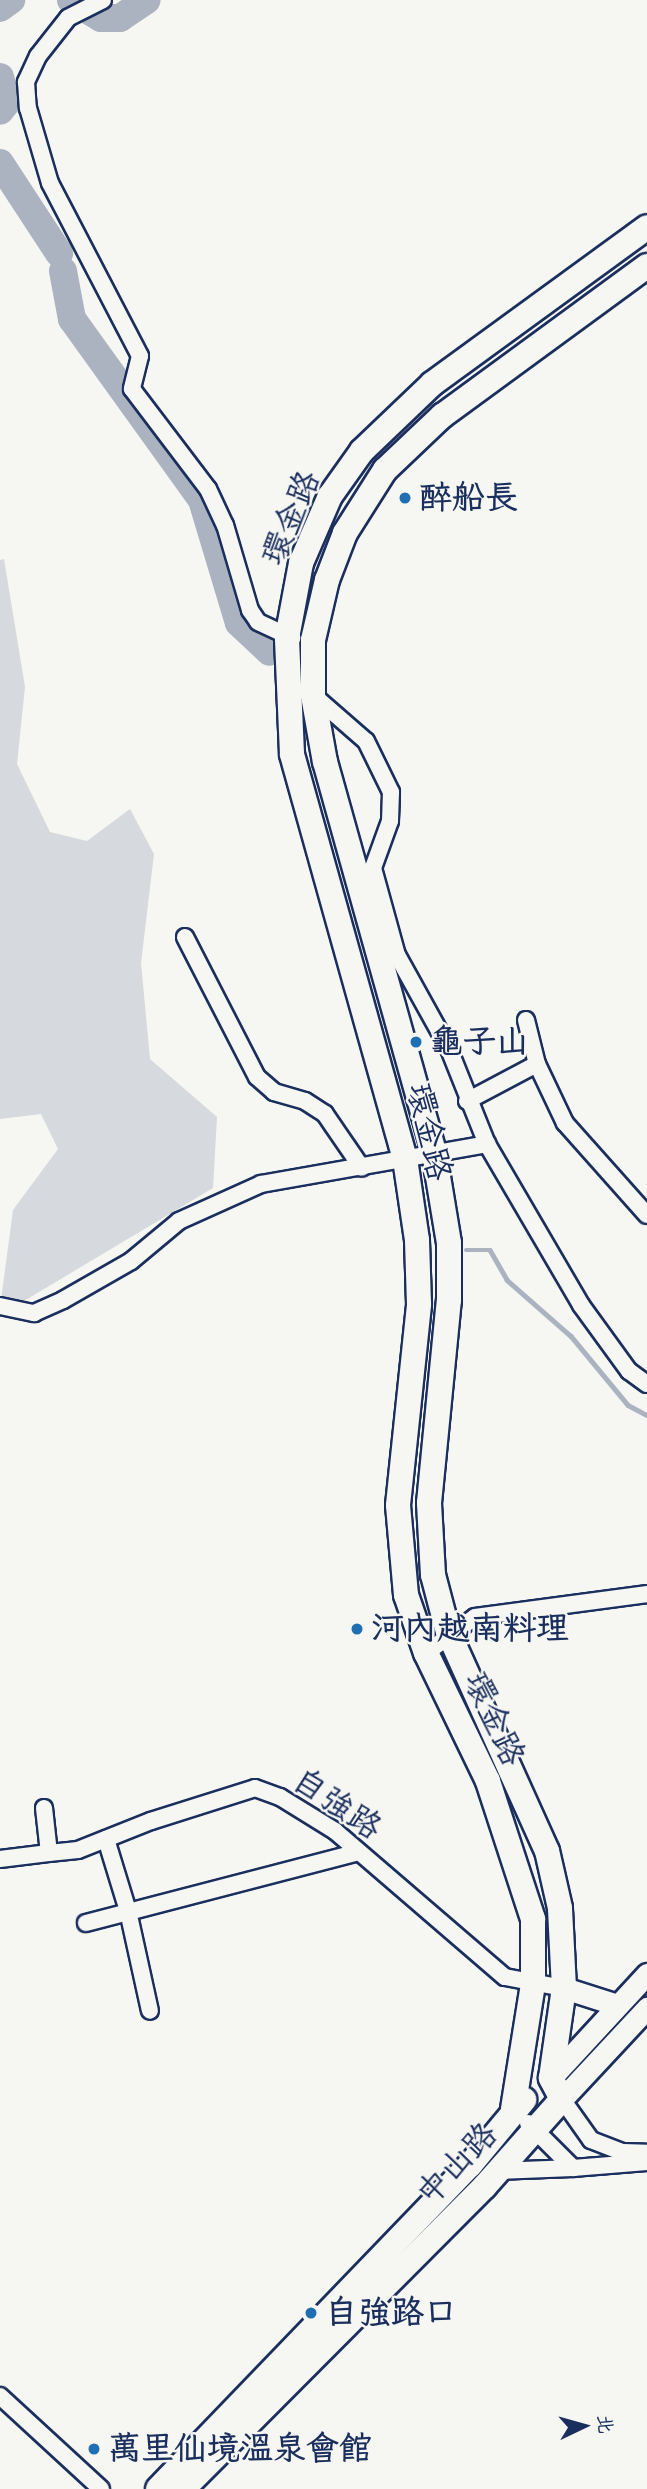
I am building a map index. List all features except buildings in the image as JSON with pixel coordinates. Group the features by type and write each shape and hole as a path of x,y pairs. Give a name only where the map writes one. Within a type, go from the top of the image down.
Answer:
{"main road":[{"name":"環金路","path":"513,2109 533,1984 533,1919 518,1866 488,1781 426,1653 406,1595 398,1505 419,1304 417,1240 405,1159 292,754 287,638 301,563 330,496 362,451 432,384 647,227"},
{"name":"環金路","path":"557,2088 564,1988 560,1908 547,1852 450,1636 433,1575 429,1503 449,1300 449,1243 434,1152 325,762 313,695 313,640 327,580 345,533 384,470 442,416 647,265"},
{"name":"中山路","path":"302,2351 470,2165 513,2109 557,2088"},
{"name":"中山路","path":"302,2351 497,2171 535,2130 557,2088"},
{"path":"158,2489 302,2351"},
{"path":"183,2489 302,2351"}],"street":[{"path":"96,3 75,14 38,55 26,82 27,108 50,183 140,356 132,389 208,489 225,525 250,610 258,622 287,638 313,640"},
{"path":"313,695 366,741 391,792 390,821 373,869 397,955 449,1049 467,1101 487,1144 581,1305 629,1371 647,1384"},
{"path":"185,937 257,1076 274,1092 305,1101 325,1114 362,1168"},
{"path":"526,1020 537,1064 565,1123 647,1215"},
{"path":"467,1101 537,1064"},
{"path":"0,1306 34,1313 63,1300 131,1261 179,1221 261,1184 487,1144"},
{"path":"426,1653 475,1617 647,1594"},
{"name":"自強路","path":"0,1859 78,1850 255,1788 280,1797 335,1831 505,1977 564,1988"},
{"path":"44,1808 49,1853"},
{"path":"106,1839 128,1911 150,2011"},
{"path":"86,1923 358,1852"},
{"name":"中山路","path":"557,2088 617,2004 647,1974"},
{"path":"564,1988 617,2004"},
{"name":"中山路","path":"557,2088 647,2008"},
{"path":"557,2088 591,2140 624,2151 647,2152"},
{"path":"513,2109 573,2168"},
{"path":"497,2171 647,2162"},
{"path":"0,2396 101,2489"}],"shaded area":[{"path":"4,559 25,687 17,764 50,832 87,841 130,809 154,854 141,963 150,1059 217,1117 213,1188 24,1301 1,1300 13,1210 58,1149 41,1114 0,1119 0,560"}],"waterway":[{"path":"0,8 11,0"},
{"path":"71,0 101,18 120,18 147,0"},
{"path":"0,77 7,102 0,111"},
{"path":"0,163 59,253"},
{"path":"63,271 72,319 202,500 239,623 270,652"},
{"path":"466,1250 490,1250 507,1280 571,1336 628,1405 647,1415"}],"place":[{"name":"醉船長","path":"405,498"},
{"name":"龜子山","path":"416,1042"},
{"name":"河內越南料理","path":"357,1629"},
{"name":"自強路口","path":"311,2313"},
{"name":"萬里仙境溫泉會館","path":"94,2449"}]}
